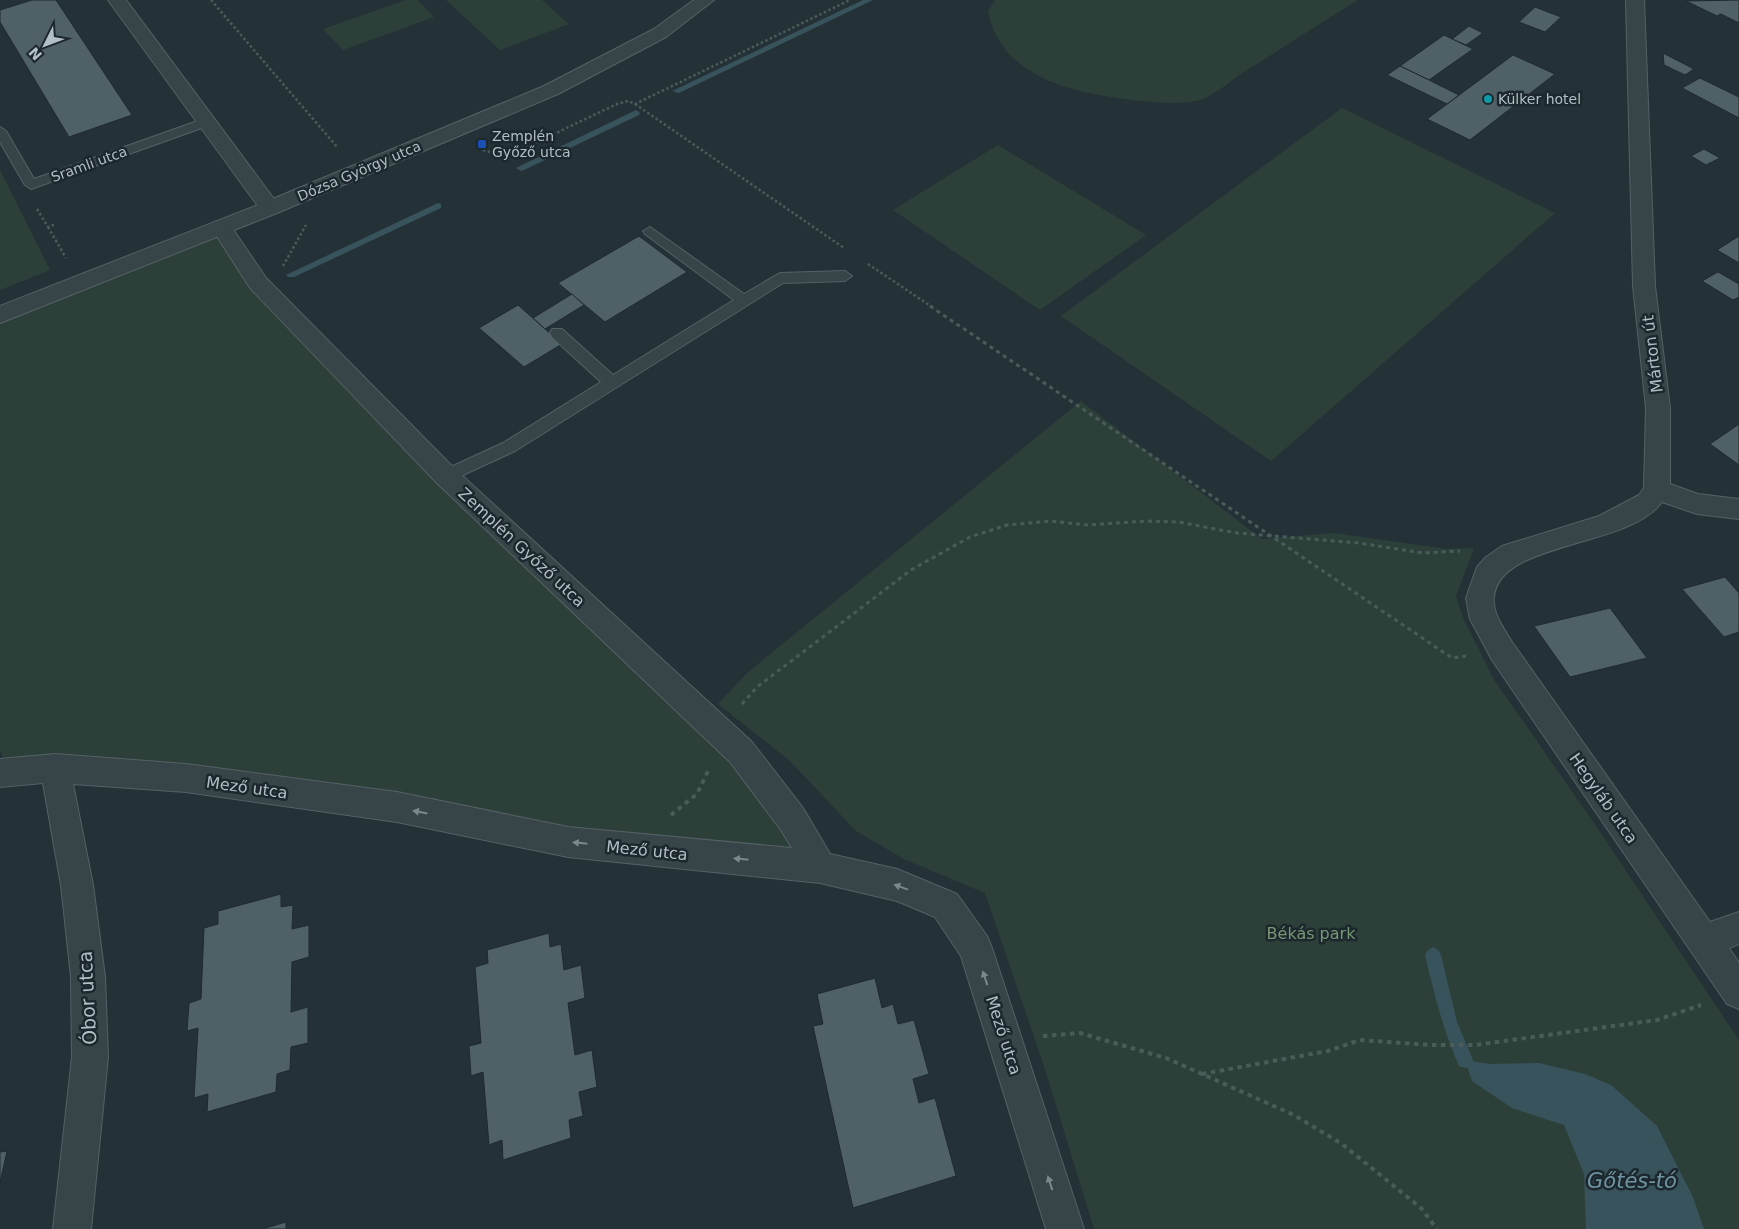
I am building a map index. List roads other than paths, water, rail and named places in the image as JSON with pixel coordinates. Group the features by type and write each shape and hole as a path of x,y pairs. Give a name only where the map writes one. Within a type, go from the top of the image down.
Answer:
{"street":[{"path":"117,0 270,208"},
{"name":"Dózsa György utca","path":"0,314 270,208 551,90 654,37 705,0"},
{"name":"Márton út","path":"1635,0 1644,286 1658,408 1657,490"},
{"name":"Zemplén Győző utca","path":"222,227 258,283 446,476 723,734 792,819 820,867"},
{"path":"1657,490 1697,504 1739,509"},
{"name":"Hegyláb utca","path":"1657,490 1648,502 1606,525 1511,554 1495,565 1486,575 1480,598 1484,619 1502,652 1739,992"},
{"name":"Mező utca","path":"0,773 55,768 186,778 397,807 568,842 820,867 897,885 946,905 975,948 1065,1229"},
{"name":"Óbor utca","path":"55,768 76,885 88,977 90,1057 72,1229"},
{"path":"1704,941 1739,928"}],"lane":[{"name":"Sramli utca","path":"0,131 30,185 206,122"},
{"path":"650,231 744,302"},
{"path":"446,476 509,447 780,278 845,276"},
{"path":"557,333 612,383"}],"water":[{"name":"Gőtés-tó","path":"1465,1060 1489,1064 1539,1063 1585,1074 1611,1085 1657,1126 1693,1197 1704,1229 1586,1229 1584,1174 1564,1125 1512,1108 1472,1081"}],"waterway":[{"path":"676,91 869,0"},
{"path":"521,168 636,113"},
{"path":"291,275 438,206"},
{"path":"1433,955 1442,996 1465,1060"}],"place":[{"name":"Külker hotel","path":"1488,99"},
{"name":"Zemplén Győző utca","path":"482,144"}],"park label":[{"name":"Békás park","path":"1311,933"}]}
